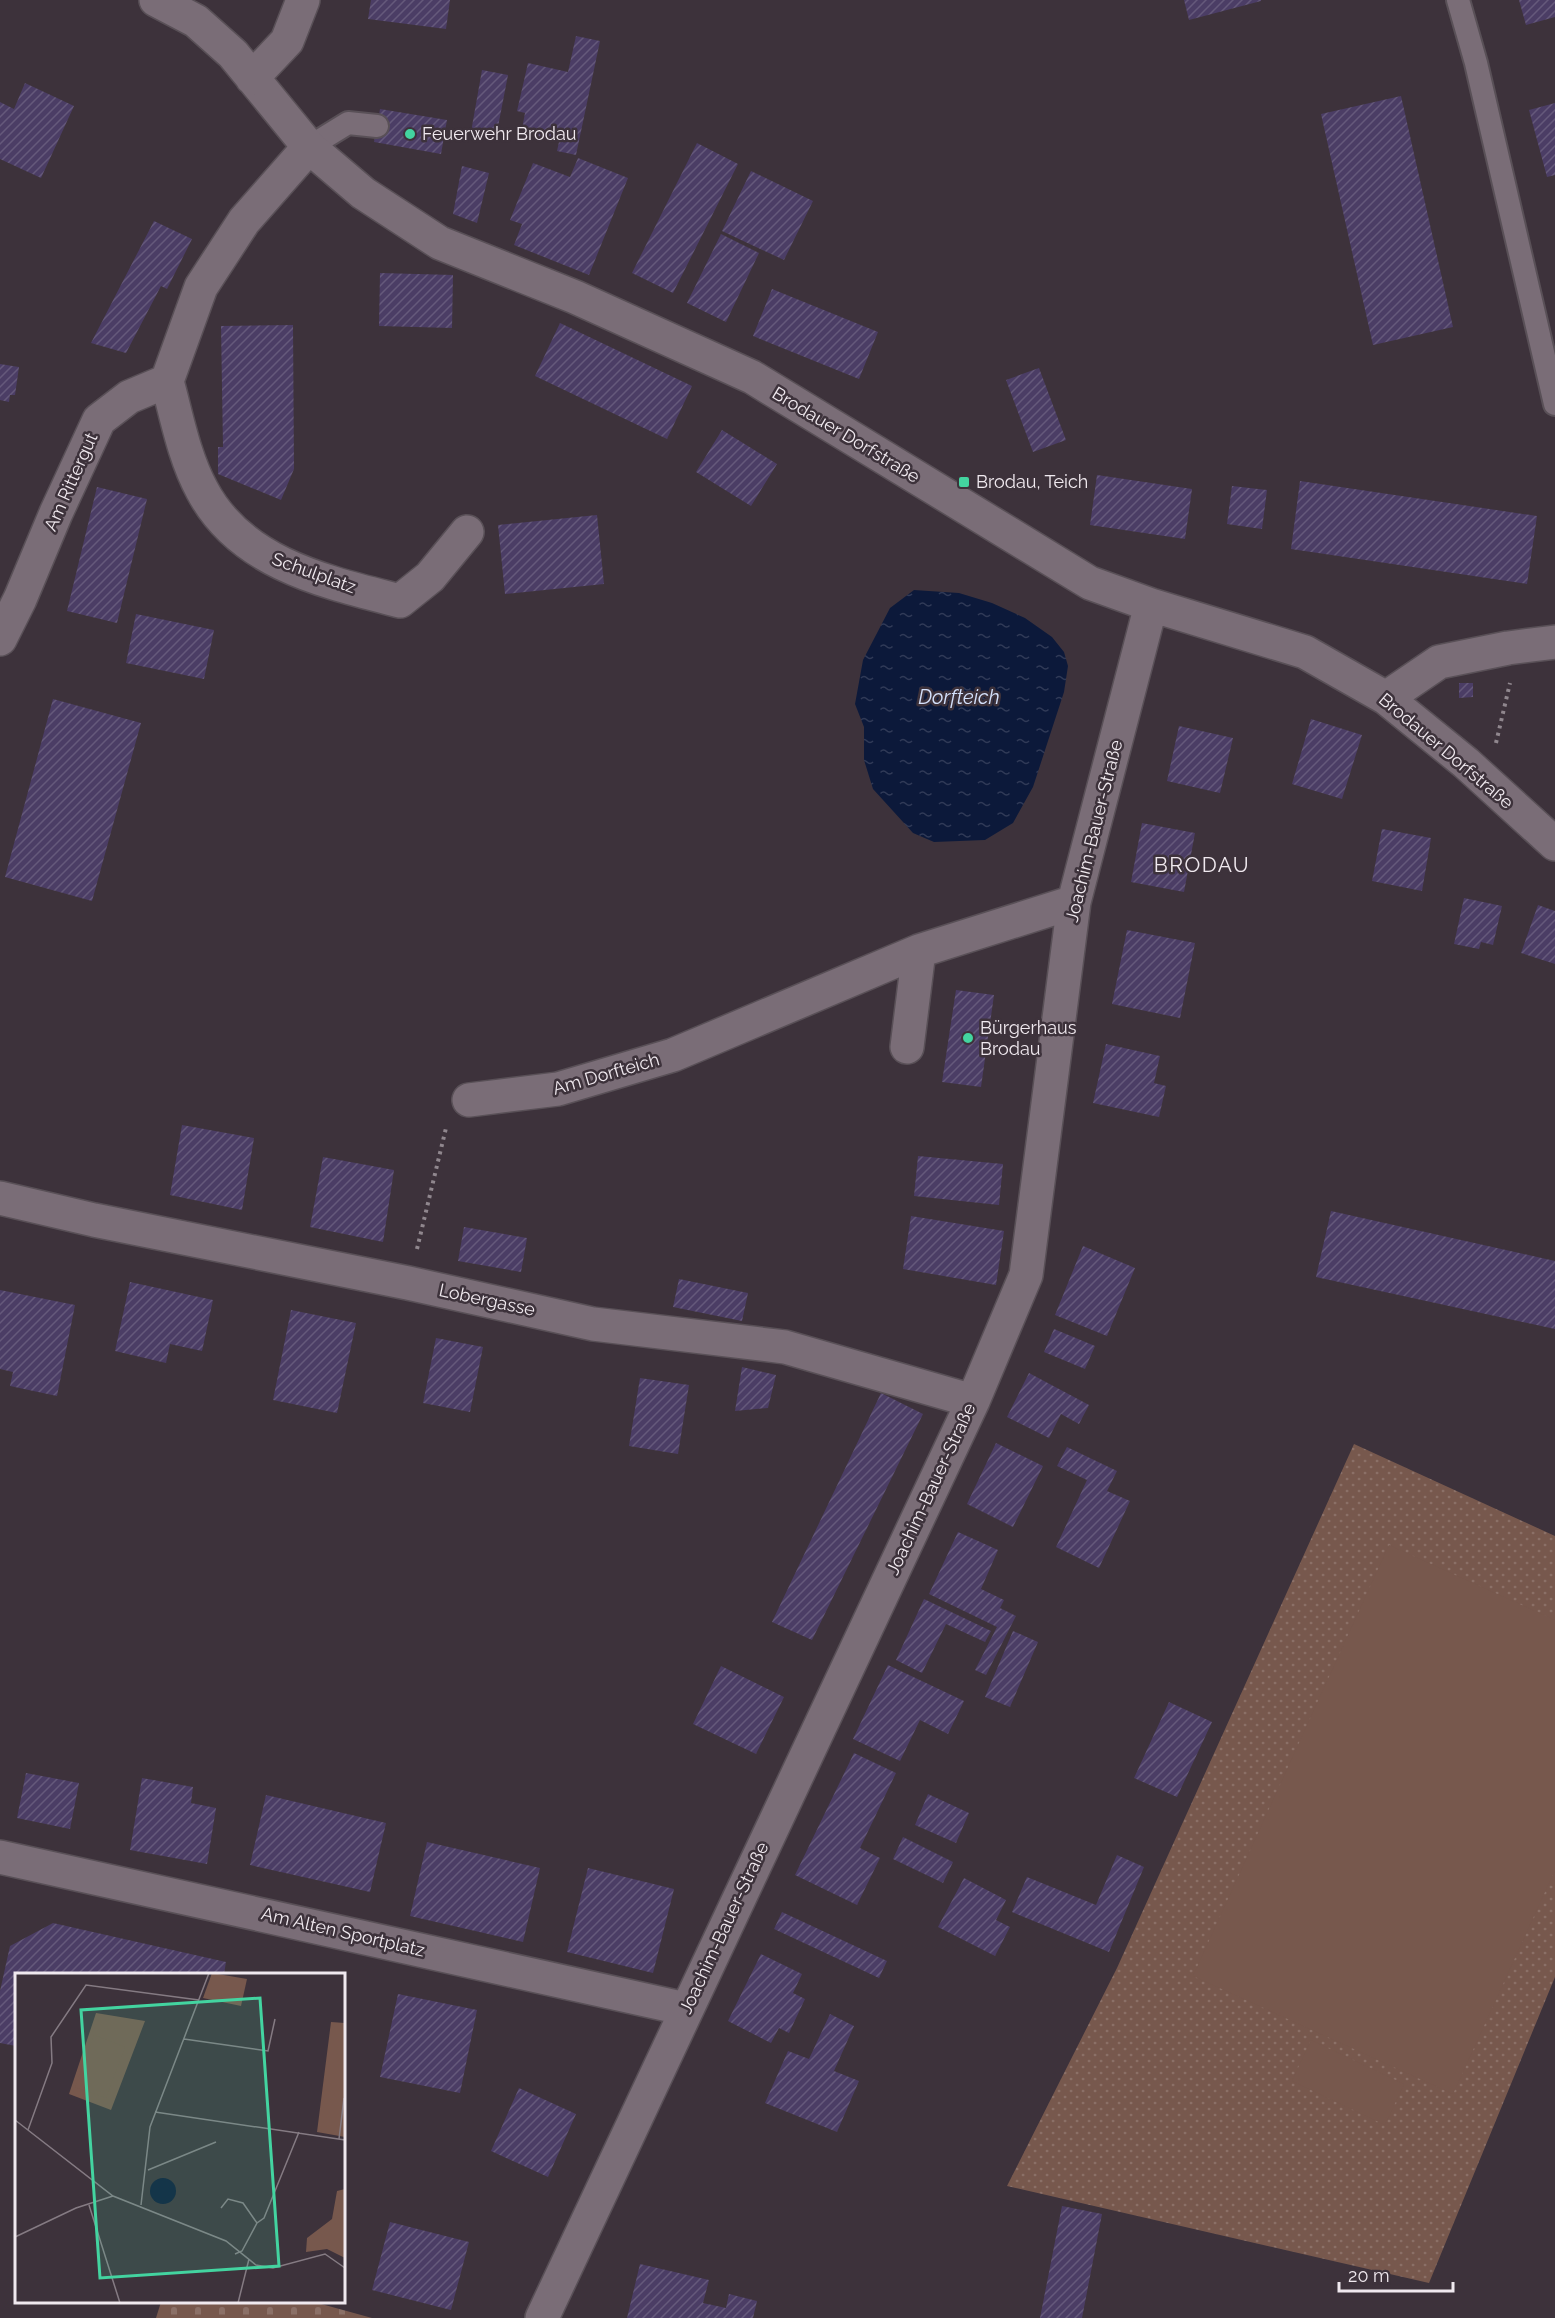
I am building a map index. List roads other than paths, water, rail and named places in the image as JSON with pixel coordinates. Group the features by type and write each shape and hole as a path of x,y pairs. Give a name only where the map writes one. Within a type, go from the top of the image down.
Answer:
{"street":[{"name":"Brodauer Dorfstraße","path":"156,0 196,21 233,54 309,147 363,193 440,243 575,297 752,377 1090,583 1150,605 1305,652 1386,698 1486,781 1555,844"},
{"path":"252,78 287,41 303,0"},
{"path":"167,381 201,287 244,221 309,147"},
{"name":"Schulplatz","path":"167,381 186,452 202,492 232,532 272,561 329,582 400,601 430,577 467,532"},
{"name":"Am Rittergut","path":"0,639 20,600 56,513 99,420 129,397 167,381"},
{"name":"Joachim-Bauer-Straße","path":"542,2318 973,1401 1026,1275 1074,902 1150,605"},
{"path":"1386,698 1439,662 1517,646 1555,642"},
{"name":"Am Dorfteich","path":"469,1100 558,1089 673,1055 919,951 1074,902"},
{"path":"907,1047 919,951"},
{"name":"Lobergasse","path":"0,1198 94,1220 408,1283 593,1324 785,1347 973,1401"},
{"name":"Am Alten Sportplatz","path":"0,1857 686,2009"}],"lane":[{"path":"1458,0 1476,63 1555,404"},
{"path":"309,147 348,123 377,126"}],"water":[{"name":"Dorfteich","path":"914,590 959,593 992,603 1025,618 1052,637 1064,652 1068,666 1064,692 1033,787 1013,823 985,840 934,842 913,833 873,789 864,760 864,727 855,704 863,660 890,608"}],"place":[{"name":"Feuerwehr Brodau","path":"410,134"},
{"name":"Brodau, Teich","path":"964,482"},
{"name":"Bürgerhaus Brodau","path":"968,1038"}],"district":[{"name":"BRODAU","path":"1202,865"}]}
